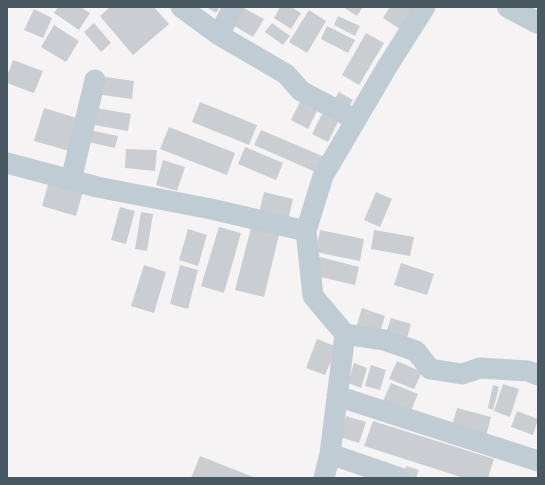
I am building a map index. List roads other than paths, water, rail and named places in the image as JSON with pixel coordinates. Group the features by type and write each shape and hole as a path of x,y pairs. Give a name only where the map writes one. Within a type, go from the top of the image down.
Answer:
{"street":[{"path":"181,7 219,35 286,74 301,91 356,120"},
{"path":"219,35 234,7"},
{"path":"424,7 323,176 306,231 313,296 345,334 384,340 416,351 430,369 462,374 480,368 528,371 538,375"},
{"path":"508,7 538,23"},
{"path":"71,180 95,80"},
{"path":"7,163 98,187 211,209 306,231"},
{"path":"324,478 330,454 345,334"},
{"path":"337,396 538,461"},
{"path":"330,454 400,478"}]}
